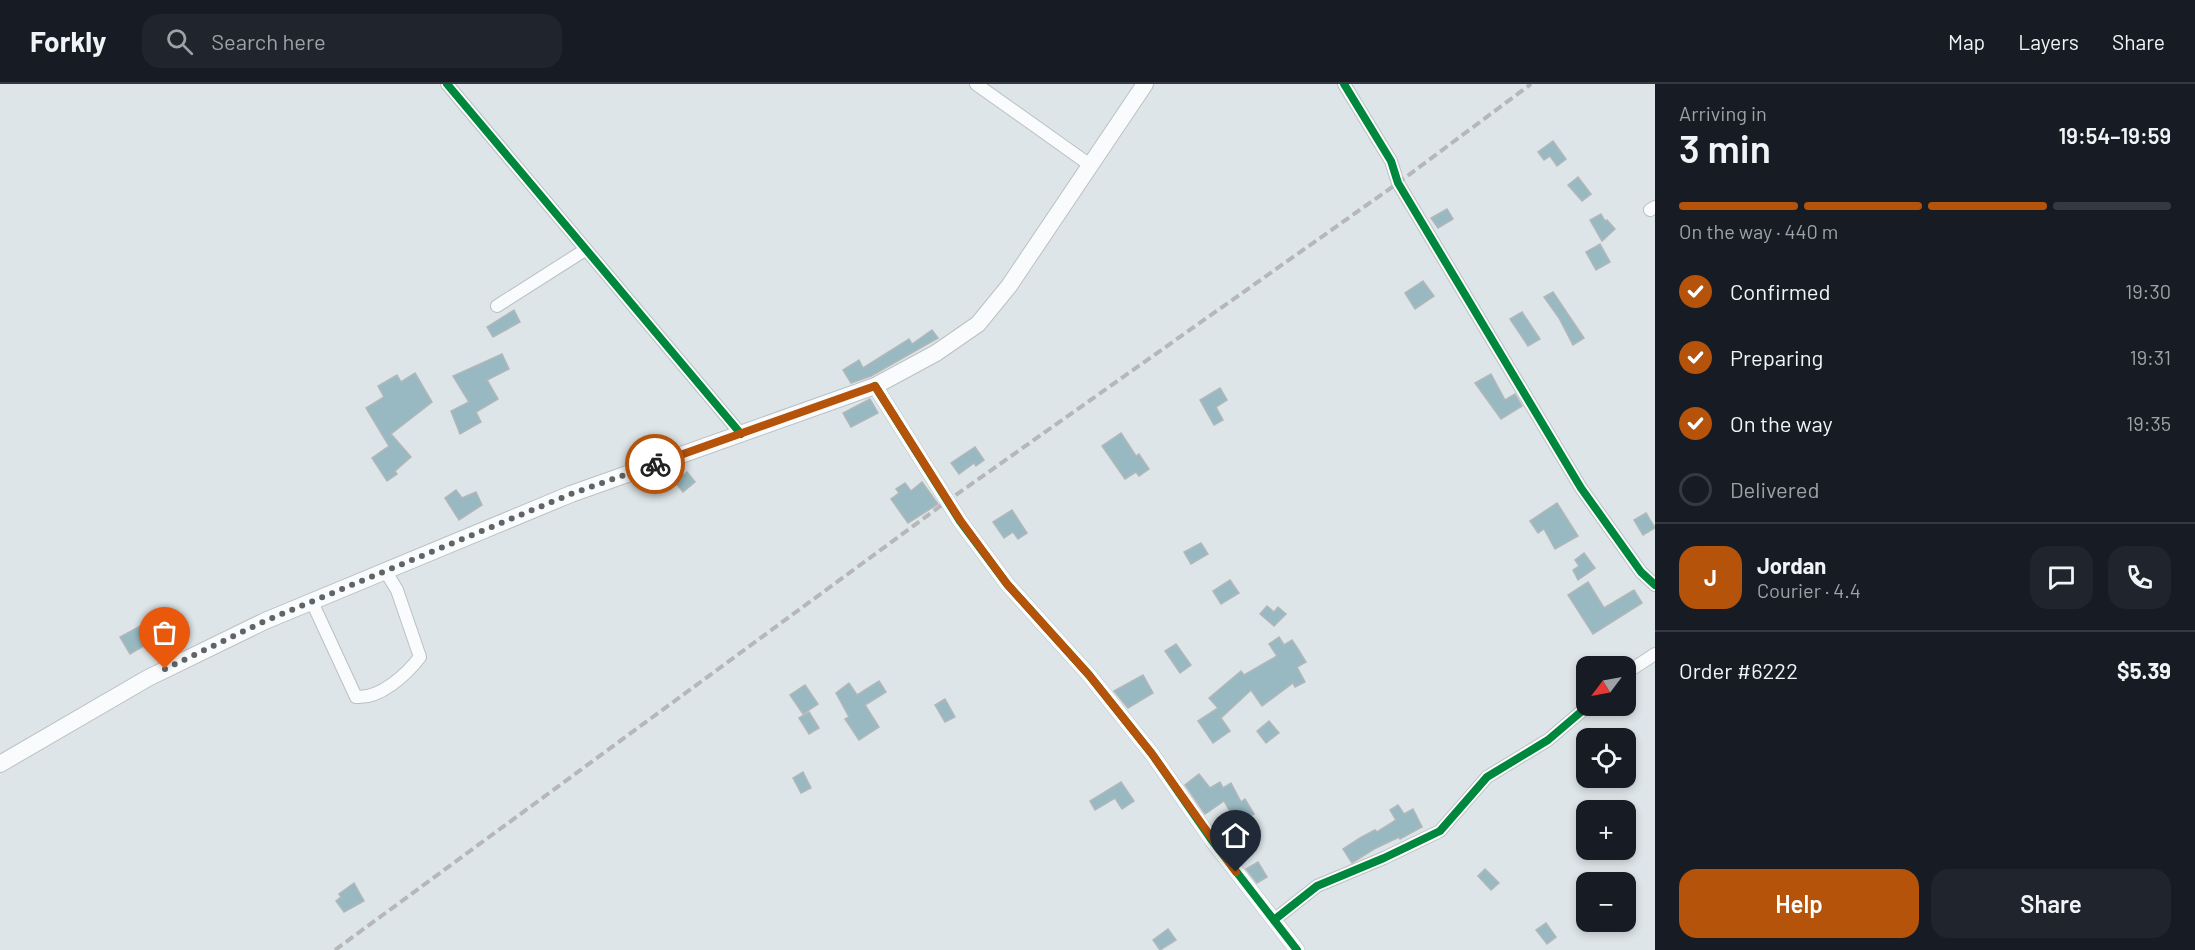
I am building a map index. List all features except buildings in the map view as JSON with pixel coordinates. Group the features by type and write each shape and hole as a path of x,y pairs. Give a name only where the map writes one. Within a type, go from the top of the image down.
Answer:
{"main road":[{"path":"0,764 199,651 571,494 875,386 936,353 978,324 1009,286 1145,84"}],"street":[{"path":"447,84 741,434"},
{"path":"976,84 1090,165"},
{"path":"1344,84 1391,161 1398,183 1581,488 1641,572 1655,585"},
{"path":"497,306 585,250"},
{"path":"875,386 960,520 1007,584 1089,675 1152,754 1211,839 1297,950"},
{"path":"312,602 356,698 367,698 407,674 420,657 397,590 386,572"},
{"path":"1636,666 1655,654"},
{"path":"1274,920 1317,886 1440,831 1487,777 1548,740 1576,716"}],"railway":[{"path":"335,950 946,502 1398,183 1531,84"}],"cycle path":[{"path":"447,84 741,434"},
{"path":"1344,84 1391,161 1398,183 1581,488 1641,572 1655,585"},
{"path":"875,386 960,521 1007,584 1089,675 1152,754 1211,839 1297,950"},
{"path":"1274,920 1317,886 1440,831 1487,777 1548,740 1576,716"}],"way so far":[{"path":"165,669 265,621 571,494 655,464"}],"route":[{"path":"655,464 875,386 946,502 1007,584 1089,675 1152,754 1236,872"}]}
